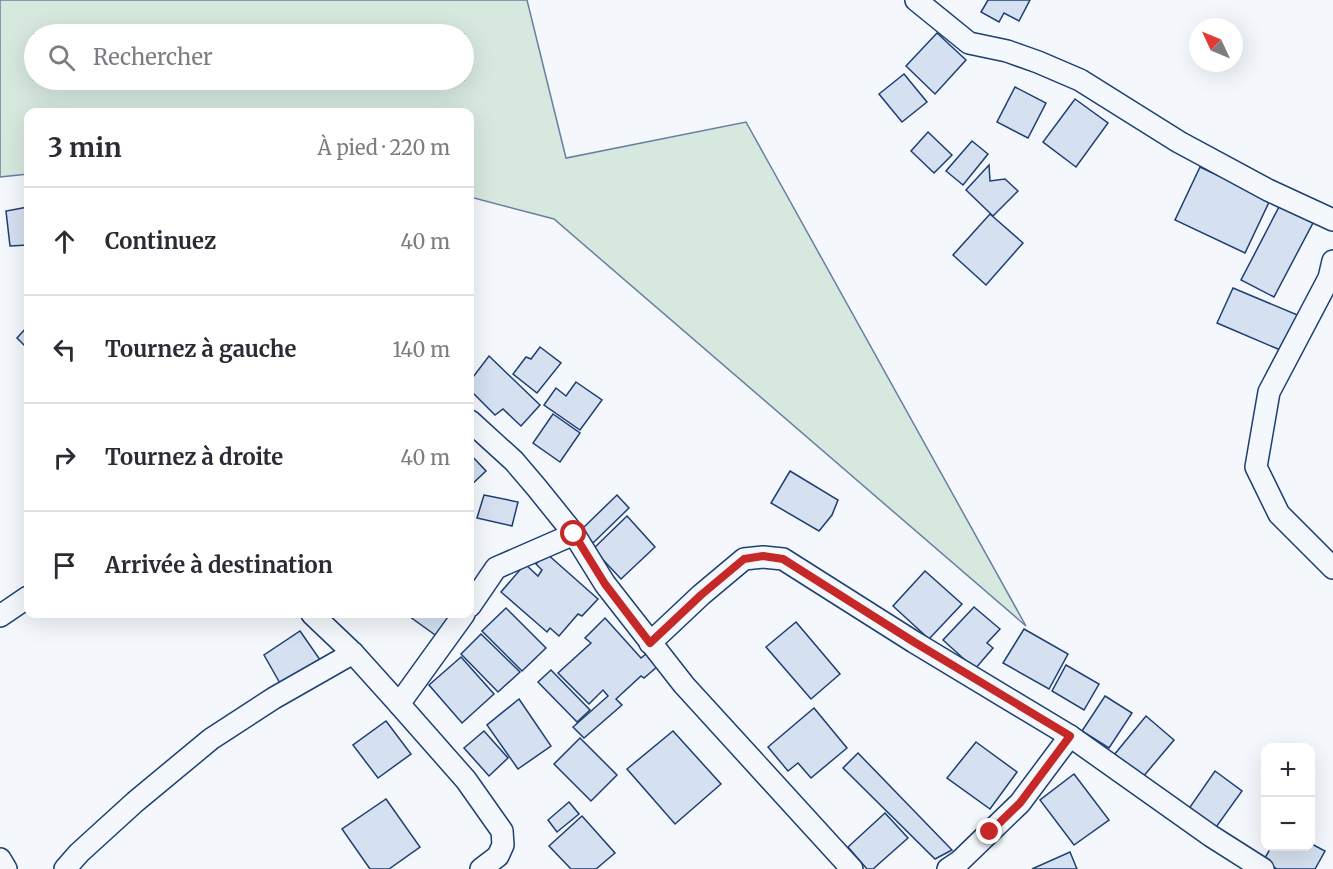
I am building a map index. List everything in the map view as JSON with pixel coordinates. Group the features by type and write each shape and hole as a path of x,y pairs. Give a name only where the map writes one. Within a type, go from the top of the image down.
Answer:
{"street":[{"path":"916,0 969,43 1007,51 1080,80 1179,142 1268,190 1333,220"},
{"path":"1333,261 1329,278 1269,392 1256,467 1279,514 1333,568"},
{"path":"474,425 514,462 537,488 574,534 605,584 684,685 852,869"},
{"path":"474,600 496,568 574,534"},
{"path":"650,643 701,595 744,559 763,556 783,559 914,642 1070,736 1211,836 1263,869"},
{"path":"0,616 24,600"},
{"path":"316,618 353,653 466,780 502,831 503,845 498,856 481,869"},
{"path":"399,704 461,618"},
{"path":"65,869 135,802 211,739 274,698 353,653"},
{"path":"948,869 960,861 1020,803 1070,736"},
{"path":"0,859 6,869"}],"shaded area":[{"path":"0,0 527,0 566,158 746,122 1026,626 554,219 474,198 474,108 24,108 24,174 0,177"}],"building":[{"path":"988,0 1030,0 1019,21 1004,13 999,22 981,12"},
{"path":"937,33 966,60 935,94 906,66"},
{"path":"904,74 927,102 902,122 879,94"},
{"path":"1015,87 1046,103 1028,138 997,122"},
{"path":"1075,99 1108,123 1076,167 1043,142"},
{"path":"928,132 952,155 934,173 911,151"},
{"path":"972,141 988,154 963,185 946,171"},
{"path":"989,165 990,181 1005,179 1018,191 993,216 966,190"},
{"path":"1200,167 1270,200 1245,253 1175,220"},
{"path":"1280,205 1314,221 1274,297 1241,280"},
{"path":"24,208 24,245 10,246 6,211"},
{"path":"990,214 1023,243 986,285 953,255"},
{"path":"1233,288 1314,322 1299,358 1217,323"},
{"path":"24,330 24,345 17,338"},
{"path":"540,347 561,363 537,393 513,374 526,357 531,359"},
{"path":"489,356 540,405 521,426 503,409 495,415 474,394 474,376"},
{"path":"576,382 602,400 580,430 544,405 556,388 566,396"},
{"path":"553,414 580,433 560,462 533,443"},
{"path":"474,458 486,471 474,482"},
{"path":"790,471 838,500 832,515 819,531 771,503"},
{"path":"484,495 518,502 512,526 477,518"},
{"path":"617,495 629,508 593,543 581,530"},
{"path":"627,516 655,547 621,579 593,549"},
{"path":"546,553 598,599 582,616 578,614 559,636 550,628 547,632 501,592 525,564 538,576 542,570 536,564"},
{"path":"925,571 962,604 929,639 893,606"},
{"path":"974,607 1000,629 987,643 993,648 975,669 943,640"},
{"path":"506,608 546,648 522,671 482,631"},
{"path":"412,618 452,618 438,637"},
{"path":"605,618 641,658 646,654 658,666 644,678 641,676 616,699 622,705 584,738 573,727 608,696 603,690 589,704 558,673 591,643 585,638"},
{"path":"796,622 840,674 811,699 766,647"},
{"path":"1024,629 1068,654 1049,689 1003,663"},
{"path":"300,631 323,664 285,692 264,655"},
{"path":"481,634 520,672 498,692 461,654"},
{"path":"461,657 494,694 462,723 429,685"},
{"path":"1066,665 1099,684 1084,710 1052,691"},
{"path":"551,670 590,710 577,722 538,682"},
{"path":"1105,696 1132,713 1109,748 1082,731"},
{"path":"519,699 551,746 518,769 487,725"},
{"path":"814,708 847,748 811,778 798,763 788,771 768,747"},
{"path":"1146,716 1174,740 1142,778 1114,755"},
{"path":"386,721 411,754 378,778 353,745"},
{"path":"484,731 508,758 489,776 464,748"},
{"path":"673,731 721,784 675,824 627,769"},
{"path":"580,738 617,775 591,801 554,764"},
{"path":"976,742 1017,772 990,809 947,778"},
{"path":"858,753 952,850 935,859 843,768"},
{"path":"1215,771 1242,791 1214,830 1188,810"},
{"path":"1074,774 1109,820 1074,845 1040,800"},
{"path":"386,799 420,847 389,869 370,869 342,829"},
{"path":"569,802 579,814 557,832 548,820"},
{"path":"885,813 908,838 873,869 867,869 848,847"},
{"path":"582,816 615,853 596,869 571,869 549,846"},
{"path":"1315,846 1325,851 1315,869 1277,869 1263,861 1269,851 1315,851"},
{"path":"1070,852 1077,869 1032,869"}],"route":[{"path":"574,534 605,584 650,643 701,595 744,559 763,556 783,559 914,642 1070,736 1020,803 990,832"}]}
